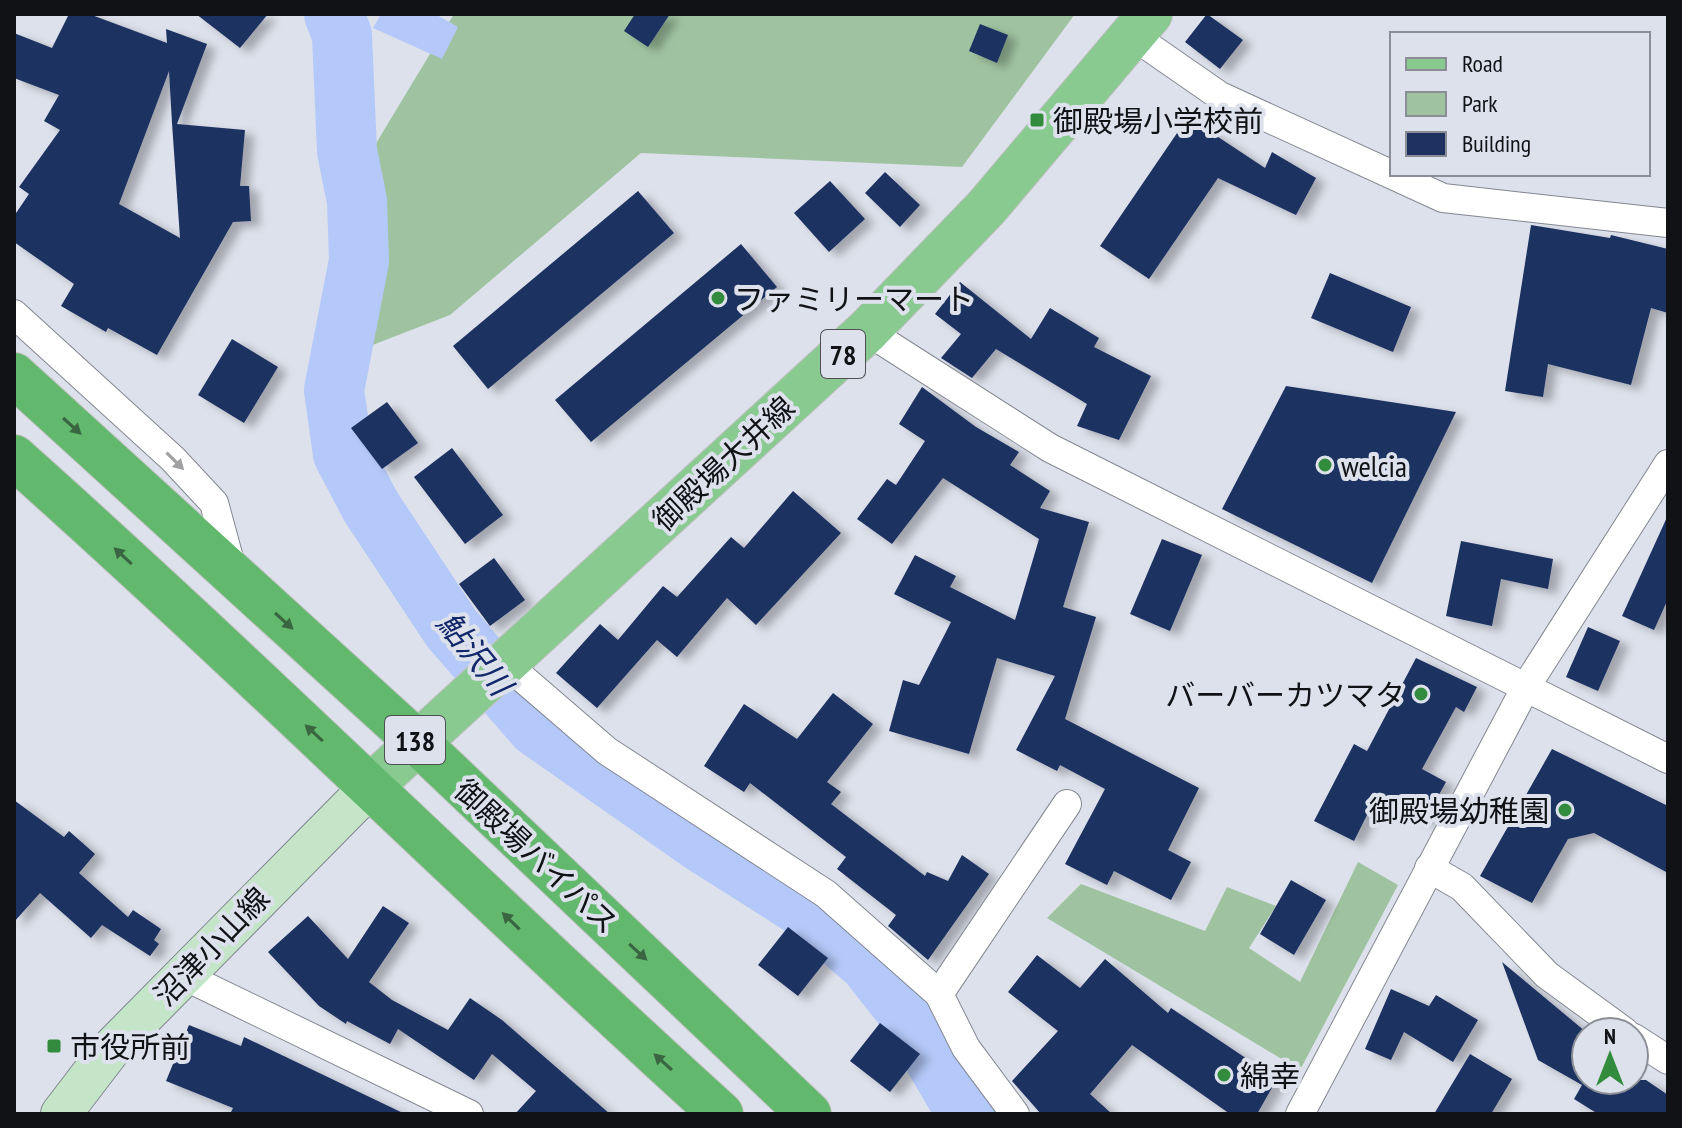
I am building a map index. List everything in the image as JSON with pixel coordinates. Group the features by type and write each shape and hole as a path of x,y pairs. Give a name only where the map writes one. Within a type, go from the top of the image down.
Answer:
{"highway":[{"name":"御殿場バイパス","path":"14,375 417,742 809,1114"},
{"name":"御殿場バイパス","path":"14,457 371,786 567,975 721,1114"}],"main road":[{"name":"御殿場大井線","path":"371,786 867,331 986,208 1141,25"},
{"name":"沼津小山線","path":"61,1114 110,1050 371,786"}],"street":[{"path":"1141,25 1220,96 1390,174"},
{"path":"1395,176 1443,198 1668,223"},
{"path":"14,314 173,459 214,503 234,575"},
{"path":"867,331 1050,448 1527,685 1668,759"},
{"path":"1300,1114 1527,685 1668,464"},
{"path":"505,663 607,751 826,894 939,994 966,1048 1015,1114"},
{"path":"939,994 1067,804"},
{"path":"1429,868 1462,887 1547,975 1603,1016"},
{"path":"182,975 469,1114"},
{"path":"1650,1048 1668,1060"}],"green space":[{"path":"454,14 1075,14 962,167 641,153 450,315 357,351 369,155"},
{"path":"1358,862 1398,885 1300,1070 1047,918 1081,884 1205,931 1227,887 1276,906 1249,948 1300,982"}],"water":[{"path":"381,14 435,14 458,27 442,59 373,28"}],"building":[{"path":"69,14 89,14 167,43 166,29 207,44 177,124 245,130 240,186 249,186 251,221 233,222 157,355 108,328 106,332 61,306 74,284 14,242 14,216 29,194 19,187 60,130 44,121 59,95 14,78 14,33 52,48","holes":["169,71 180,238 119,204"]},
{"path":"196,14 268,14 240,48"},
{"path":"635,14 670,14 648,47 624,31"},
{"path":"1207,14 1243,40 1220,69 1185,42"},
{"path":"980,24 1008,35 997,63 969,51"},
{"path":"1188,117 1265,168 1272,152 1316,178 1296,215 1218,178 1149,279 1100,246"},
{"path":"885,172 920,205 900,227 865,193"},
{"path":"830,181 865,219 829,252 794,213"},
{"path":"638,191 674,233 488,389 453,346"},
{"path":"1531,225 1610,238 1611,235 1668,249 1668,313 1651,308 1631,385 1548,364 1543,397 1505,391"},
{"path":"741,244 777,287 591,442 555,400"},
{"path":"1330,273 1411,307 1393,352 1311,318"},
{"path":"960,282 1031,339 1050,308 1099,338 1094,347 1151,376 1119,440 1077,426 1087,404 996,349 972,378 941,358 961,334 935,314"},
{"path":"232,339 278,367 244,423 198,395"},
{"path":"1286,386 1456,412 1372,583 1222,509"},
{"path":"922,387 976,427 1019,452 1010,465 1050,491 1040,508 1089,522 1063,607 1096,617 1065,719 1199,788 1168,850 1191,862 1171,900 1114,871 1107,885 1065,864 1105,789 1060,765 1057,771 1016,750 1055,676 997,658 969,754 889,731 903,680 919,685 951,622 894,594 915,555 956,576 950,587 1015,620 1039,539 943,478 892,544 857,519 887,479 896,485 925,441 899,424"},
{"path":"387,402 418,443 382,469 351,428"},
{"path":"452,448 503,515 465,544 414,477"},
{"path":"793,491 841,533 756,625 727,598 677,657 657,640 597,708 556,673 600,624 618,640 663,586 677,597 731,537 744,548"},
{"path":"1668,515 1668,599 1654,630 1622,616"},
{"path":"1162,539 1202,555 1170,631 1130,614"},
{"path":"1461,541 1553,559 1548,589 1501,579 1492,626 1446,616"},
{"path":"494,558 525,600 490,626 459,584"},
{"path":"1588,627 1620,641 1598,691 1566,677"},
{"path":"1416,658 1477,687 1464,712 1456,707 1422,769 1446,782 1424,822 1376,797 1354,841 1314,821 1354,744 1367,751"},
{"path":"833,693 873,724 827,782 841,792 831,804 925,876 927,872 948,881 962,855 989,874 928,960 888,926 896,915 837,869 846,857 750,783 744,792 704,766 744,704 797,739"},
{"path":"1552,749 1668,806 1668,873 1594,833 1568,839 1532,903 1480,876"},
{"path":"14,800 64,837 69,831 95,854 79,873 128,917 133,910 161,929 154,940 159,944 150,956 102,925 91,938 40,893 14,922"},
{"path":"1291,880 1326,900 1294,955 1260,934"},
{"path":"383,906 409,923 369,982 392,1000 448,1030 470,998 502,1020 610,1114 515,1114 536,1091 492,1054 474,1080 398,1029 390,1044 347,1021 346,1024 319,1006 268,952 308,916 348,959"},
{"path":"788,927 828,958 798,996 758,965"},
{"path":"1037,955 1080,988 1105,959 1168,1013 1171,1008 1277,1079 1257,1114 1230,1114 1132,1045 1090,1094 1112,1114 1041,1114 1012,1081 1058,1031 1008,992"},
{"path":"1502,962 1570,1019 1570,1078 1538,1060"},
{"path":"1391,989 1429,1006 1436,995 1478,1020 1453,1062 1404,1032 1391,1060 1365,1049"},
{"path":"880,1023 920,1054 890,1092 850,1061"},
{"path":"189,1025 241,1046 244,1037 405,1114 230,1114 233,1108 166,1081"},
{"path":"1470,1054 1512,1079 1491,1114 1434,1114"},
{"path":"1650,1083 1668,1095 1668,1114 1598,1114 1574,1099 1576,1096 1650,1096"}],"waterway":[{"name":"鮎沢川","path":"334,14 342,35 347,151 357,201 359,261 334,390 343,454 371,507 451,628 537,727 701,842 805,908 868,962 906,1010 967,1114"}],"place":[{"name":"御殿場小学校前","path":"1037,120"},
{"name":"ファミリーマート","path":"718,298"},
{"name":"welcia","path":"1325,465"},
{"name":"バーバーカツマタ","path":"1421,694"},
{"name":"御殿場幼稚園","path":"1565,810"},
{"name":"市役所前","path":"54,1046"},
{"name":"綿幸","path":"1224,1075"}]}
